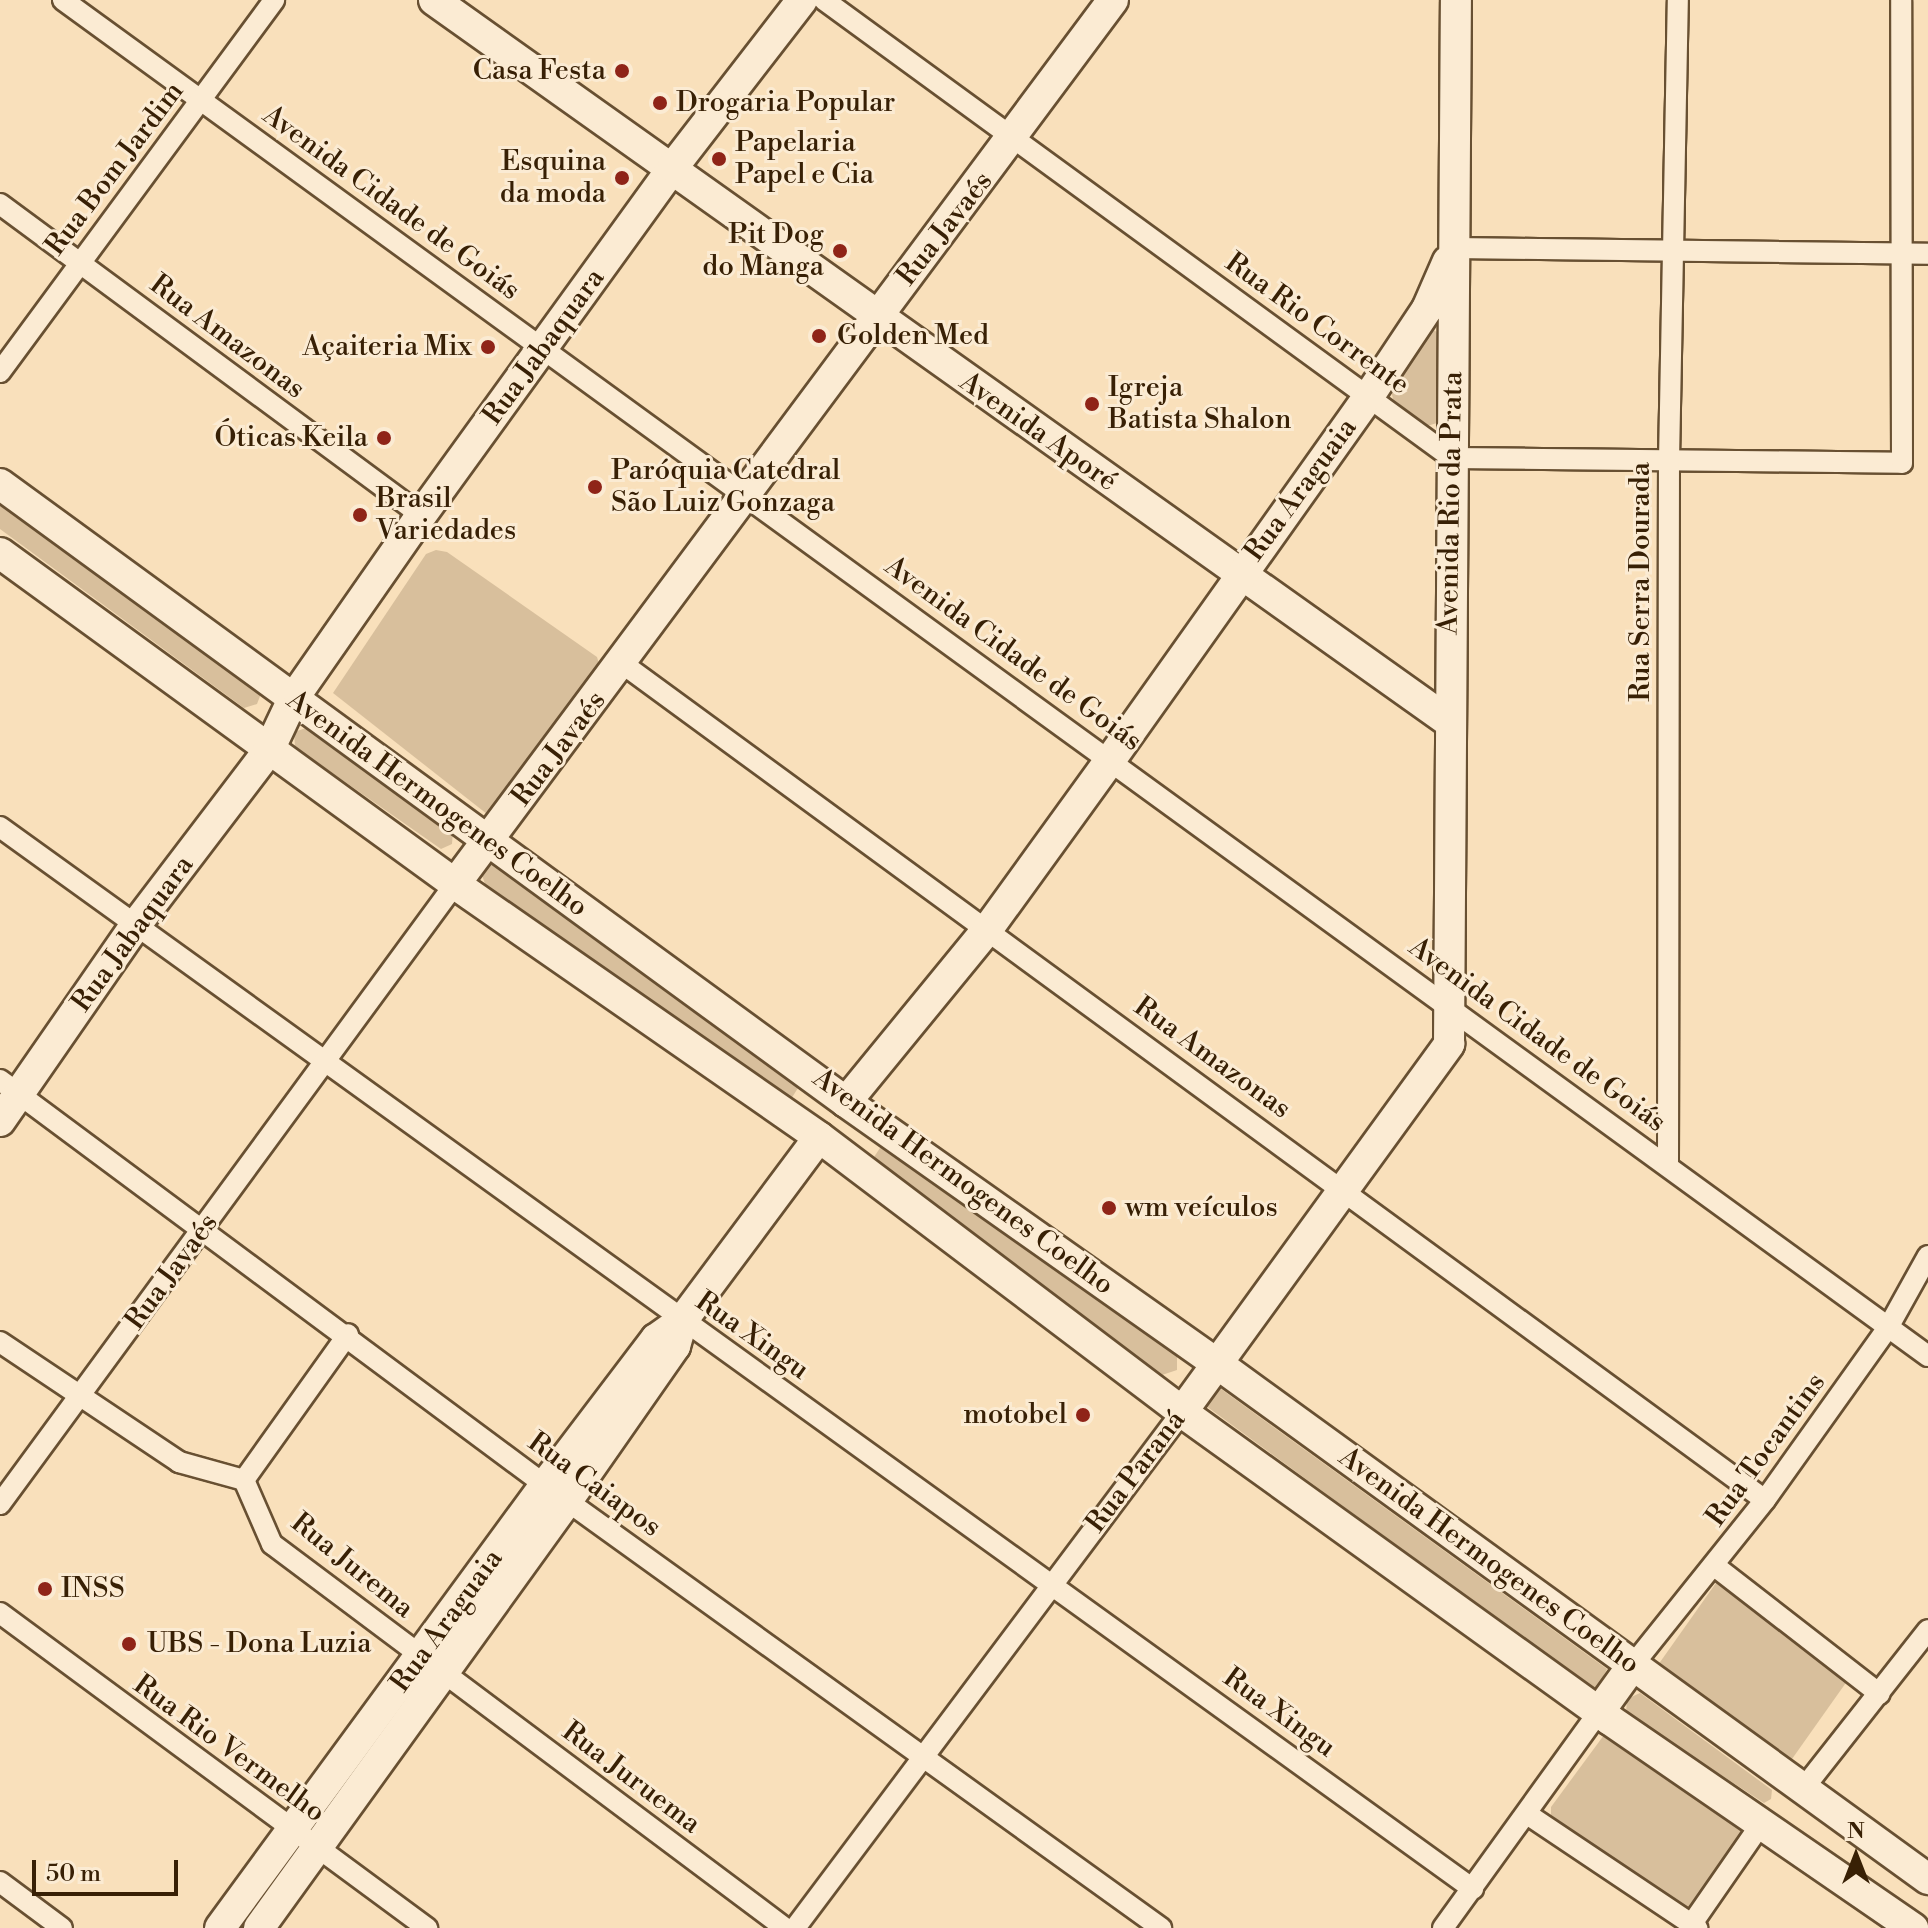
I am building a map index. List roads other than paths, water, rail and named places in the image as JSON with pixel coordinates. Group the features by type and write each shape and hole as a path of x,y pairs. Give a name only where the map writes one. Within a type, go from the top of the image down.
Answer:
{"main road":[{"name":"Avenida Aporé","path":"434,0 673,167 876,318 1448,721"},
{"name":"Rua Jabaquara","path":"0,1121 10,1087 269,750 293,699 421,515 545,349 673,167 802,0"},
{"name":"Rua Javaés","path":"455,884 623,664 876,318 1015,137 1113,0"},
{"name":"Avenida Rio da Prata","path":"1451,1006 1448,721 1456,0"},
{"name":"Rua Araguaia","path":"846,1102 987,930 1111,759 1369,396 1427,309 1454,248"},
{"name":"Avenida Hermogenes Coelho","path":"0,484 846,1102 1215,1362 1928,1879"},
{"name":"Avenida Hermogenes Coelho","path":"0,553 455,884 819,1137 1182,1412 1599,1712 1913,1928"},
{"name":"Rua Paraná","path":"1182,1412 1215,1362 1449,1044 1451,1006"},
{"path":"819,1137 832,1143 851,1137 856,1115 846,1102"},
{"name":"Rua Araguaia","path":"220,1928 302,1839 433,1665 556,1493 675,1346 682,1321 819,1137"},
{"path":"1599,1712 1632,1666"},
{"path":"1761,1824 1803,1789"},
{"name":"Rua Araguaia","path":"259,1928 302,1839"}],"street":[{"name":"Avenida Cidade de Goiás","path":"63,0 1451,1006 1928,1356"},
{"name":"Rua Bom Jardim","path":"0,372 274,0"},
{"name":"Rua Rio Corrente","path":"824,0 1452,458"},
{"name":"Rua Serra Dourada","path":"1668,1165 1669,460 1678,0"},
{"path":"1452,458 1902,463 1901,0"},
{"name":"Rua Amazonas","path":"0,204 421,515"},
{"path":"1454,248 1928,254"},
{"name":"Rua Amazonas","path":"623,664 1343,1188 1765,1500"},
{"name":"Rua Xingu","path":"0,827 682,1321 1052,1582 1473,1889"},
{"name":"Rua Javaés","path":"0,1504 455,884"},
{"name":"Rua Caiapos","path":"10,1087 348,1334 556,1493 1161,1928"},
{"name":"Rua Tocantins","path":"1632,1666 1716,1567 1765,1500 1889,1326 1928,1256"},
{"path":"0,1342 179,1462 244,1480 348,1334"},
{"name":"Rua Paraná","path":"795,1928 1182,1412"},
{"name":"Rua Jurema","path":"244,1480 272,1544 433,1665"},
{"path":"1716,1567 1880,1694"},
{"name":"Rua Rio Vermelho","path":"0,1613 302,1839 427,1928"},
{"path":"1803,1789 1928,1630"},
{"name":"Rua Juruema","path":"433,1665 785,1928"},
{"path":"1443,1928 1599,1712"},
{"path":"1527,1814 1692,1927 1761,1824"},
{"path":"0,1882 62,1928"}],"place":[{"name":"Casa Festa","path":"622,71"},
{"name":"Drogaria Popular","path":"660,103"},
{"name":"Papelaria Papel e Cia","path":"719,159"},
{"name":"Esquina da moda","path":"622,178"},
{"name":"Pit Dog do Manga","path":"840,251"},
{"name":"Golden Med","path":"819,336"},
{"name":"Açaiteria Mix","path":"488,347"},
{"name":"Igreja Batista Shalon","path":"1092,404"},
{"name":"Óticas Keila","path":"384,438"},
{"name":"Paróquia Catedral São Luiz Gonzaga","path":"595,487"},
{"name":"Brasil Variedades","path":"360,515"},
{"name":"wm veículos","path":"1109,1208"},
{"name":"motobel","path":"1083,1415"},
{"name":"INSS","path":"45,1589"},
{"name":"UBS - Dona Luzia","path":"129,1644"}]}
